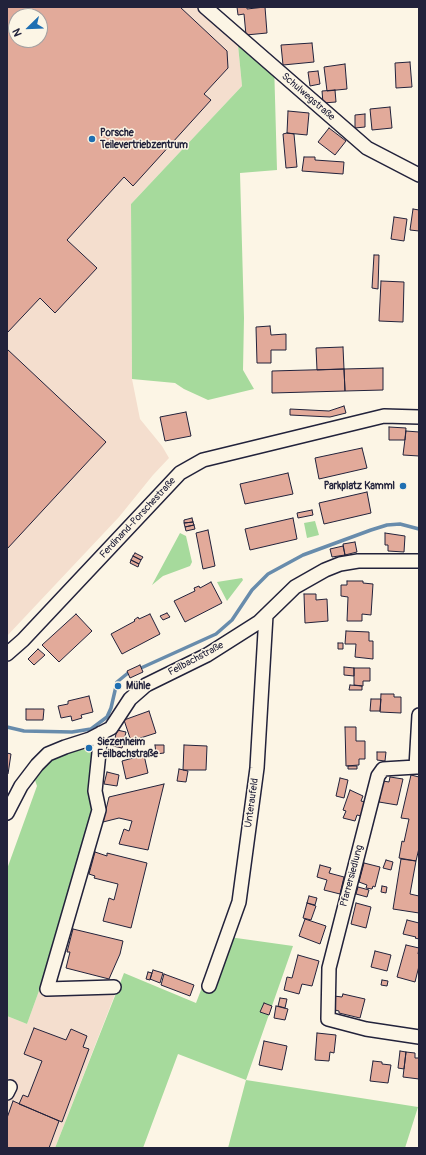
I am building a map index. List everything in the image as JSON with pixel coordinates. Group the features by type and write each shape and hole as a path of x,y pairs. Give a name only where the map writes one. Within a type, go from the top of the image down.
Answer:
{"street":[{"name":"Schulwegstraße","path":"205,7 367,148 419,175"},
{"name":"Ferdinand-Porschestraße","path":"7,654 23,640 180,473 203,460 384,416 419,417"},
{"name":"Feilbachstraße","path":"7,813 21,786 37,765 48,754 90,739 111,728 130,699 146,684 206,656 259,622 295,587 325,570 340,564 358,561 419,561"},
{"name":"Unteraufeld","path":"209,986 239,902 257,768 266,616"},
{"path":"418,767 419,715"},
{"path":"101,733 95,791 100,810 47,990 114,987"},
{"name":"Pfarrersiedlung","path":"418,767 383,769 378,776 328,968 322,1018 366,1029 419,1037"}],"shaded area":[{"path":"7,7 200,7 238,45 242,86 131,204 132,379 140,419 162,446 169,458 153,475 119,517 7,636"},
{"path":"119,984 55,1148 7,1148 7,1016 27,1024 40,988"}],"green space":[{"path":"238,45 274,62 277,170 240,173 244,318 243,370 254,389 208,400 184,389 175,383 132,379 131,204 242,86"},
{"path":"315,521 319,535 307,538 304,523"},
{"path":"180,533 186,536 192,562 190,566 163,576 152,585"},
{"path":"242,578 243,580 227,601 217,582"},
{"path":"79,748 93,752 94,809 65,919 27,1024 7,1016 7,869 37,786 34,777 49,761"},
{"path":"222,936 293,946 246,1080 178,1054 143,1148 55,1148 124,973 196,1003"},
{"path":"246,1080 418,1107 405,1148 228,1148"}],"building":[{"name":"Porsche Teilevertriebzentrum","path":"7,7 180,7 227,51 228,68 204,94 211,100 133,186 124,177 67,240 97,268 55,313 40,298 7,333"},
{"path":"237,7 247,7 247,9 265,7 267,33 246,35 244,14 238,15"},
{"path":"312,43 314,62 283,65 281,45"},
{"path":"410,62 412,87 396,88 395,63"},
{"path":"345,64 347,89 327,91 324,67"},
{"path":"318,71 320,84 310,86 308,72"},
{"path":"335,90 336,102 323,103 322,91"},
{"path":"390,107 392,128 372,130 370,109"},
{"path":"288,111 309,113 307,135 287,133"},
{"path":"365,114 365,127 355,128 355,115"},
{"path":"329,128 346,141 335,155 318,142"},
{"path":"283,134 294,134 297,167 286,168"},
{"path":"304,157 315,157 315,160 344,162 343,174 302,171"},
{"path":"413,209 419,210 419,231 410,230"},
{"path":"394,217 407,219 404,241 391,239"},
{"path":"374,255 379,255 378,289 372,288"},
{"path":"381,281 404,282 403,322 379,321"},
{"path":"270,326 271,335 286,334 286,350 271,350 271,363 257,363 256,327"},
{"path":"343,347 344,369 317,370 316,348"},
{"path":"7,349 106,442 7,549"},
{"path":"383,368 383,390 345,391 344,369"},
{"path":"344,369 345,391 272,393 272,371"},
{"path":"344,406 346,413 330,417 290,415 290,409 329,411"},
{"path":"186,412 191,436 165,441 160,417"},
{"path":"389,427 406,428 405,440 389,440"},
{"path":"406,431 419,432 419,456 403,455"},
{"path":"362,448 367,468 319,479 315,458"},
{"path":"288,473 293,494 245,504 240,484"},
{"path":"367,492 371,513 324,524 319,503"},
{"path":"312,510 313,515 298,518 297,513"},
{"path":"192,518 193,522 184,523 184,520"},
{"path":"293,518 297,539 250,550 245,529"},
{"path":"193,522 194,525 185,527 184,523"},
{"path":"194,525 195,529 186,531 185,527"},
{"path":"208,530 215,566 203,569 196,533"},
{"path":"385,533 405,536 404,552 388,551 388,545 385,545"},
{"path":"355,542 357,552 345,555 343,544"},
{"path":"343,546 345,555 332,557 330,549"},
{"path":"135,553 143,557 141,560 133,556"},
{"path":"133,556 141,560 139,564 131,560"},
{"path":"131,560 139,564 138,567 130,563"},
{"path":"347,581 363,581 363,583 373,584 371,615 362,614 362,621 347,621 348,597 341,596 341,585 347,585"},
{"path":"211,582 222,603 185,622 174,601 195,591 194,588 199,586 200,588"},
{"path":"304,594 316,594 316,600 327,599 328,621 305,623"},
{"path":"167,613 170,617 163,620 160,616"},
{"path":"76,614 92,631 59,662 42,645"},
{"path":"150,614 160,634 122,654 111,634 135,621 134,620 138,617 139,619"},
{"path":"346,631 369,632 369,641 373,641 373,659 355,657 356,644 345,644"},
{"path":"338,643 343,643 343,649 338,649"},
{"path":"38,649 45,655 34,665 28,659"},
{"path":"140,665 143,672 130,678 127,671"},
{"path":"344,667 354,668 354,676 344,675"},
{"path":"354,668 370,668 370,681 363,681 363,686 354,685"},
{"path":"350,685 362,686 362,690 349,690"},
{"path":"381,694 394,694 394,697 401,697 401,713 380,712"},
{"path":"89,696 93,712 81,715 82,718 72,721 71,716 61,718 58,706 68,704 68,701"},
{"path":"371,699 381,699 380,711 370,711"},
{"path":"26,709 44,709 43,720 26,720"},
{"path":"149,711 156,733 131,741 124,720"},
{"path":"345,727 356,727 356,741 365,741 365,759 359,759 359,765 346,766"},
{"path":"117,730 126,732 122,748 113,746"},
{"path":"155,745 164,745 164,753 156,754"},
{"path":"184,745 207,746 206,770 183,770"},
{"path":"377,752 386,752 385,761 377,760"},
{"path":"7,753 11,754 8,774 7,774"},
{"path":"144,755 148,773 126,779 122,761"},
{"path":"348,766 357,766 357,769 348,769"},
{"path":"179,769 188,771 186,782 177,781"},
{"path":"107,772 119,775 117,786 104,784"},
{"path":"411,775 419,777 419,848 416,861 399,858 402,841 404,842 409,819 401,818"},
{"path":"390,777 403,779 397,805 379,802 383,781 389,782"},
{"path":"340,778 348,780 344,798 336,796"},
{"path":"164,784 148,850 119,844 124,829 129,831 132,821 119,818 103,822 109,797"},
{"path":"350,790 363,796 361,801 365,802 361,816 357,815 355,821 343,818 346,811 343,810"},
{"path":"95,852 107,856 107,853 147,863 131,928 103,921 109,898 114,900 118,884 94,878 95,876 89,874"},
{"path":"401,859 416,861 410,894 419,896 419,913 393,909"},
{"path":"386,860 393,862 391,870 383,868"},
{"path":"364,863 380,867 375,887 373,886 372,889 366,888 367,885 359,882"},
{"path":"320,865 331,868 329,873 344,877 340,894 324,890 327,880 317,877"},
{"path":"382,886 387,887 386,893 381,892"},
{"path":"358,887 369,890 367,897 356,894"},
{"path":"309,896 317,898 315,905 307,903"},
{"path":"307,903 316,906 311,920 303,918"},
{"path":"356,903 371,907 366,928 351,924"},
{"path":"305,919 326,926 320,944 299,936"},
{"path":"407,920 419,923 419,939 403,934"},
{"path":"73,929 123,941 120,954 109,979 66,968 70,952 67,952"},
{"path":"406,945 419,948 419,966 415,982 397,977"},
{"path":"375,951 391,955 387,971 371,967"},
{"path":"298,955 319,961 312,986 302,984 299,994 284,990 287,977 292,978"},
{"path":"153,970 163,973 160,983 150,979"},
{"path":"148,972 152,973 150,980 146,979"},
{"path":"164,974 194,985 190,996 161,985"},
{"path":"382,980 388,981 387,986 381,985"},
{"path":"343,994 365,999 360,1018 339,1013 339,1011 331,1009 334,996 342,997"},
{"path":"280,998 287,999 285,1008 278,1006"},
{"path":"264,1003 272,1006 269,1015 260,1012"},
{"path":"276,1006 288,1009 285,1020 274,1018"},
{"path":"34,1028 66,1040 71,1029 87,1036 83,1047 89,1049 62,1122 19,1104 23,1095 28,1097 42,1061 24,1054"},
{"path":"317,1033 336,1035 334,1053 330,1052 329,1061 315,1060"},
{"path":"264,1041 287,1046 282,1070 259,1065"},
{"path":"400,1051 406,1052 404,1069 398,1068"},
{"path":"406,1052 415,1053 415,1058 419,1058 419,1079 403,1077"},
{"path":"373,1061 391,1065 388,1083 370,1081"},
{"path":"13,1101 59,1121 49,1148 7,1148 7,1118"}],"waterway":[{"path":"141,668 216,634 232,620 252,590 268,574 303,555 387,525 400,524 419,529"},
{"path":"7,727 24,731 72,732 91,729 107,717 111,708 117,682 128,673"}],"place":[{"name":"Porsche Teilevertriebzentrum","path":"92,139"},
{"name":"Parkplatz Kamml","path":"403,486"},
{"name":"Mühle","path":"118,686"},
{"name":"Siezenheim Feilbachstraße","path":"89,748"}]}
